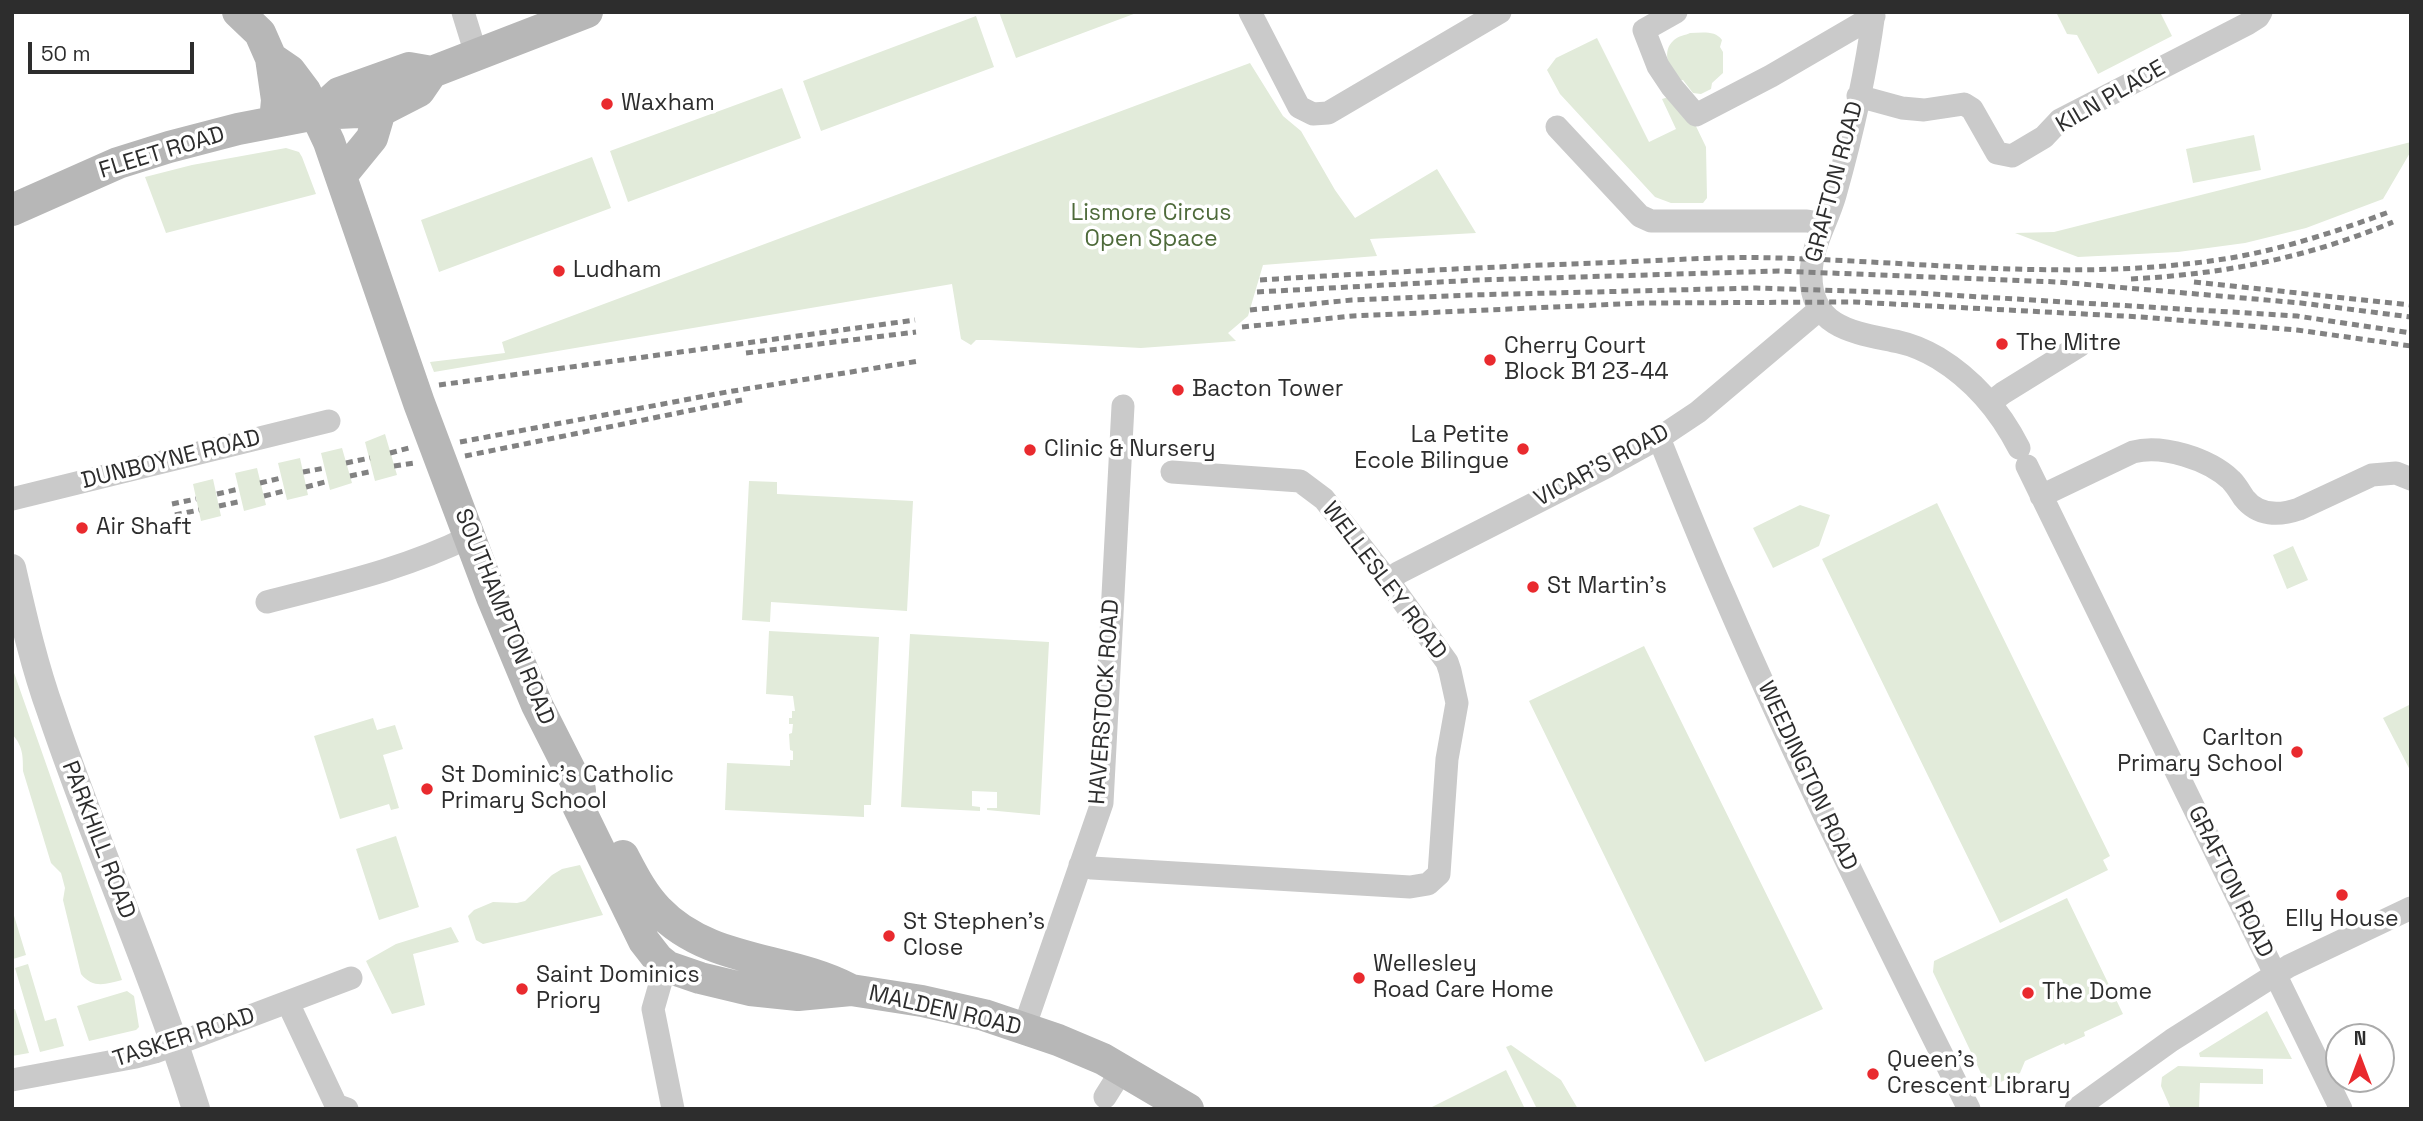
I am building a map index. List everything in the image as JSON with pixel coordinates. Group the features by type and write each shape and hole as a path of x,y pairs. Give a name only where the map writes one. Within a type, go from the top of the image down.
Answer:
{"main road":[{"path":"238,12 260,33 271,58 277,100 275,122"},
{"path":"316,114 338,93 409,68 432,72 587,12"},
{"name":"SOUTHAMPTON ROAD","path":"271,58 290,71 316,114 341,176 421,409 469,537 537,705 586,793 578,806 644,941 668,967"},
{"path":"341,176 372,138 380,111 419,92 432,72"},
{"name":"FLEET ROAD","path":"12,210 118,163 169,147 316,114 380,111"},
{"name":"MALDEN ROAD","path":"586,793 657,910 686,932 726,950 827,977 851,990"},
{"name":"MALDEN ROAD","path":"668,967 700,978 775,994 825,994 851,990 984,1015 1058,1040 1122,1070 1188,1109"}],"street":[{"path":"463,12 476,54"},
{"path":"1250,12 1300,107 1313,114 1328,113 1500,12"},
{"path":"1676,12 1644,30 1658,66 1696,115 1771,76 1874,14"},
{"name":"KILN PLACE","path":"1858,96 1902,108 1924,110 1964,104 1972,109 1997,153 2012,156 2044,137 2060,120 2247,24 2261,12"},
{"name":"GRAFTON ROAD","path":"1874,14 1836,192 1813,254 1813,293 1827,316 1856,333 1900,342 1939,359 1965,379 2000,414 2341,1109"},
{"path":"1557,127 1640,216 1651,221 1807,221 1822,227"},
{"name":"VICAR'S ROAD","path":"1389,582 1398,573 1659,438 1698,412 1799,326 1827,316"},
{"path":"1990,403 2079,346"},
{"name":"HAVERSTOCK ROAD","path":"1024,1028 1103,797 1124,406"},
{"name":"DUNBOYNE ROAD","path":"12,499 329,421"},
{"name":"WEEDINGTON ROAD","path":"1659,438 1724,596 1815,795 1863,898 1969,1109"},
{"path":"2042,496 2144,449 2172,452 2211,466 2230,480 2253,506 2262,512 2273,514 2299,509 2372,475 2396,474 2411,479"},
{"name":"WELLESLEY ROAD","path":"1080,865 1092,869 1410,887 1428,884 1439,874 1447,759 1457,703 1447,663 1389,582 1324,499 1300,481 1172,472"},
{"path":"267,602 379,573 469,537"},
{"name":"PARKHILL ROAD","path":"12,568 50,710 176,1045 196,1109"},
{"path":"2076,1109 2172,1040 2276,974 2411,908"},
{"path":"668,967 653,1009 673,1109"},
{"name":"TASKER ROAD","path":"12,1080 136,1058 351,978"},
{"path":"288,1003 337,1105 347,1109"},
{"path":"1101,1104 1122,1070"}],"green space":[{"path":"999,12 1139,12 1016,58"},
{"path":"2056,12 2160,12 2172,36 2098,74 2077,35 2067,34"},
{"path":"976,16 994,67 821,131 803,81"},
{"path":"1690,33 1712,33 1722,40 1720,47 1723,52 1723,73 1712,83 1711,89 1701,94 1693,93 1683,80 1677,81 1667,55 1674,40"},
{"path":"1597,38 1649,142 1676,129 1662,99 1675,95 1693,120 1706,147 1707,198 1703,203 1671,203 1655,197 1560,94 1547,70 1556,58"},
{"name":"Lismore Circus Open Space","path":"1250,63 1283,116 1301,131 1335,190 1355,218 1437,169 1476,233 1370,239 1377,256 1263,265 1248,316 1228,333 1236,341 1141,348 989,340 976,340 971,345 961,339 952,284 434,372 430,362 505,353 502,342"},
{"path":"782,88 801,138 628,202 610,151"},
{"path":"2254,135 2261,170 2193,183 2186,149"},
{"path":"2411,142 2411,151 2383,199 2306,228 2245,243 2178,252 2078,257 2015,233 2054,232"},
{"path":"286,148 299,152 316,194 166,233 145,177 192,165"},
{"path":"592,157 611,208 439,272 421,220"},
{"path":"385,434 397,475 375,481 365,442"},
{"path":"342,448 352,483 330,490 321,453"},
{"path":"300,458 308,495 287,500 278,463"},
{"path":"257,468 266,505 244,511 235,473"},
{"path":"213,479 221,516 201,521 193,484"},
{"path":"749,481 777,482 777,494 913,501 907,611 771,602 770,622 742,620"},
{"path":"1937,503 2110,856 2103,860 2108,870 2000,923 1822,559"},
{"path":"1800,505 1830,515 1819,546 1773,568 1753,528"},
{"path":"2293,546 2308,580 2287,589 2273,555"},
{"path":"769,631 879,637 871,805 864,805 864,817 725,810 727,763 790,766 790,760 793,760 789,734 792,733 793,724 789,724 789,718 792,718 792,711 795,711 793,696 766,694"},
{"path":"910,634 1049,642 1040,815 987,810 997,808 997,792 972,791 972,806 980,807 980,811 901,807"},
{"path":"1644,646 1823,1009 1705,1062 1529,701"},
{"path":"12,667 122,980 95,984 81,974 63,900 65,888 61,873 51,863 23,771 20,747 12,734"},
{"path":"2411,704 2411,772 2383,718"},
{"path":"373,718 377,730 395,725 403,749 383,755 399,808 391,810 389,804 340,819 314,736"},
{"path":"396,836 419,907 379,920 356,849"},
{"path":"580,865 603,915 483,944 476,940 468,916 474,910 493,902 525,901 552,875 562,869"},
{"name":"The Dome","path":"2067,898 2123,1014 2084,1032 2085,1036 2025,1061 2020,1073 1988,1088 1933,972 1934,961"},
{"path":"12,909 26,955 13,959 12,957"},
{"path":"451,927 459,942 413,954 425,1005 392,1014 366,961 396,944"},
{"path":"28,964 45,1021 56,1018 64,1046 40,1052 15,968"},
{"path":"127,991 134,996 139,1027 89,1041 77,1006"},
{"path":"15,1009 29,1053 12,1056 12,1010"},
{"path":"2267,1011 2292,1059 2200,1057 2199,1053"},
{"path":"1511,1045 1561,1080 1578,1109 1537,1109 1506,1047"},
{"path":"2178,1066 2263,1069 2263,1084 2200,1083 2199,1109 2171,1109 2161,1086 2162,1077"},
{"path":"1506,1070 1525,1109 1428,1109"}],"railway":[{"path":"1260,280 1470,268 1734,258 1835,260 2002,269 2169,266 2266,251 2308,240 2389,212"},
{"path":"2131,279 2199,273 2265,262 2297,255 2393,222"},
{"path":"1257,292 1478,280 1779,271 2058,282 2301,303 2411,317"},
{"path":"2194,282 2411,305"},
{"path":"1250,310 1352,300 1756,288 1916,293 2297,316 2411,333"},
{"path":"1242,327 1353,316 1643,303 1854,302 2141,317 2297,330 2411,346"},
{"path":"439,385 915,320"},
{"path":"746,353 916,332"},
{"path":"460,442 727,392 919,361"},
{"path":"465,456 742,400"},
{"path":"390,453 409,448"},
{"path":"346,463 370,458"},
{"path":"394,466 415,463"},
{"path":"303,472 325,468"},
{"path":"350,476 373,471"},
{"path":"260,483 281,478"},
{"path":"306,487 329,481"},
{"path":"217,494 239,489"},
{"path":"264,496 284,491"},
{"path":"172,504 196,499"},
{"path":"219,506 242,501"},
{"path":"175,515 199,510"}],"place":[{"name":"Waxham","path":"607,104"},
{"name":"Ludham","path":"559,271"},
{"name":"The Mitre","path":"2002,344"},
{"name":"Cherry Court Block B1 23-44","path":"1490,360"},
{"name":"Bacton Tower","path":"1178,390"},
{"name":"La Petite Ecole Bilingue","path":"1523,449"},
{"name":"Clinic & Nursery","path":"1030,450"},
{"name":"Air Shaft","path":"82,528"},
{"name":"St Martin's","path":"1533,587"},
{"name":"Carlton Primary School","path":"2297,752"},
{"name":"St Dominic's Catholic Primary School","path":"427,789"},
{"name":"Elly House","path":"2342,895"},
{"name":"St Stephen's Close","path":"889,936"},
{"name":"Wellesley Road Care Home","path":"1359,978"},
{"name":"Saint Dominics Priory","path":"522,989"},
{"name":"The Dome","path":"2028,993"},
{"name":"Queen's Crescent Library","path":"1873,1074"}]}
